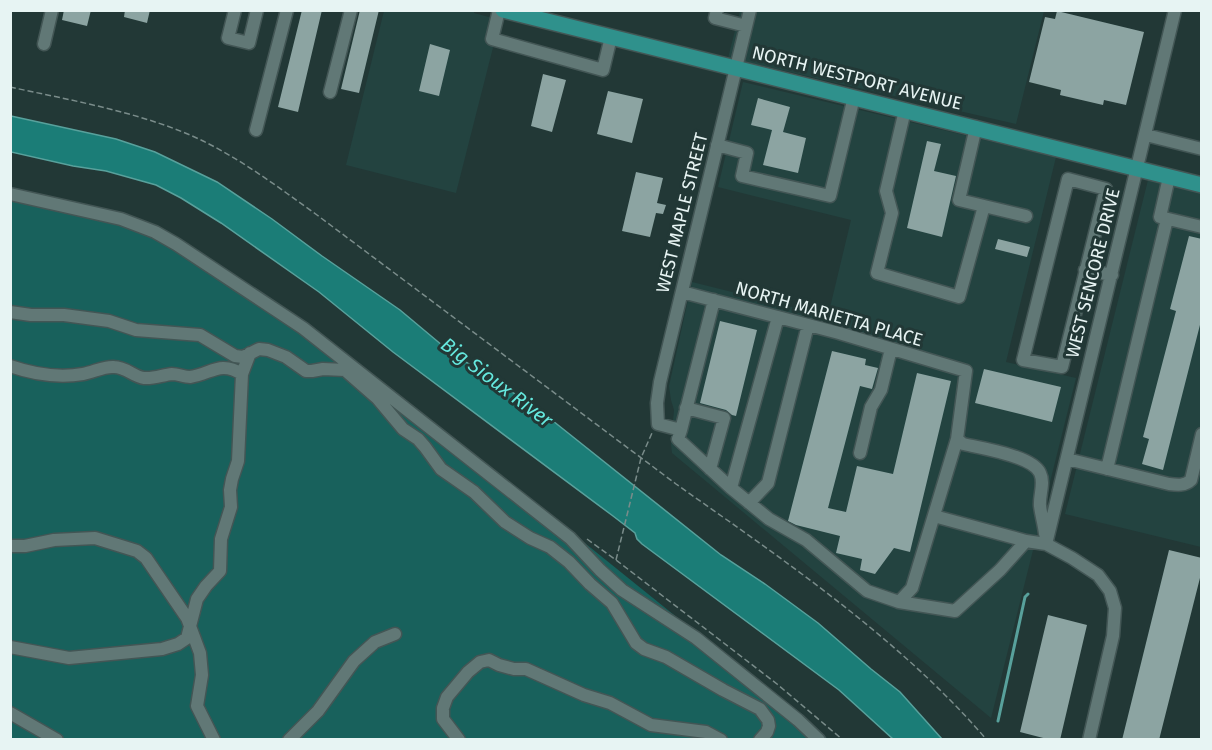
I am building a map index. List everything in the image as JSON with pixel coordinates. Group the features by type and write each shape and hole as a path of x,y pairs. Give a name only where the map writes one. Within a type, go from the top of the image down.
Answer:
{"main road":[{"name":"NORTH WESTPORT AVENUE","path":"501,10 1202,184"}],"street":[{"path":"44,44 52,10"},
{"path":"235,10 228,38 249,43 257,10"},
{"path":"256,130 287,10"},
{"path":"330,92 351,10"},
{"path":"501,10 492,39 603,70 611,37"},
{"path":"717,10 715,18 746,26"},
{"name":"WEST MAPLE STREET","path":"658,424 658,393 750,10"},
{"name":"WEST SENCORE DRIVE","path":"1046,544 1176,10"},
{"path":"717,145 747,153 742,176 830,196 854,97"},
{"path":"905,110 885,191 892,213 877,273 959,297 984,206"},
{"path":"976,127 959,200 1026,216"},
{"path":"1146,135 1202,149"},
{"path":"1169,177 1160,217 1202,227"},
{"path":"1068,179 1106,189 1085,270 1062,367 1023,360 1068,179"},
{"path":"10,194 121,219 155,232 250,292 303,328 570,538 622,590 696,638 798,720 819,740"},
{"path":"1107,469 1167,219"},
{"path":"1085,270 1112,275"},
{"name":"NORTH MARIETTA PLACE","path":"682,292 808,325 966,371 957,439"},
{"path":"714,300 678,439 731,488 769,519 806,540 867,591 899,602 955,611 1000,570 1026,541"},
{"path":"10,312 31,315 64,315 109,321 154,333 200,335 240,354"},
{"path":"731,488 778,317"},
{"path":"749,503 768,483 808,325"},
{"path":"860,453 871,406 881,390 891,349"},
{"path":"235,370 231,360 240,354 259,350 268,350 286,357 306,370 345,370 377,398 403,429 418,439 441,469 474,492 505,522 550,547 569,562 612,603 636,644 666,657 760,709 768,720 769,726 760,740"},
{"path":"10,647 69,658 162,649 188,638 197,599 220,571 222,539 231,507 230,490 238,461 235,370 240,354"},
{"path":"10,366 39,374 68,375 115,367 146,378 174,374 192,377 207,371 235,370"},
{"path":"686,408 724,418 710,469"},
{"path":"658,424 681,430"},
{"path":"1066,459 1168,484 1187,483 1191,480 1202,434"},
{"path":"899,602 912,588 957,439 963,444 1024,459 1036,466 1042,478 1040,502 1046,544"},
{"path":"934,516 1026,541 1046,544 1098,575 1110,591 1115,608 1113,636 1089,740"},
{"path":"10,546 25,546 54,540 95,538 137,551 146,558 187,618 201,652 202,675 197,706 214,740"},
{"path":"289,740 318,711 354,661 375,642 395,633"},
{"path":"459,740 444,718 443,708 447,697 468,672 480,662 489,660 513,669 526,669 584,695 610,703 651,725 706,732 721,740"},
{"path":"10,713 57,740"}],"path":[{"path":"10,87 156,123 209,144 261,175 856,615 920,670 987,740"},
{"path":"658,424 650,436 642,458 616,560 777,684 843,740"}],"shaded area":[{"path":"384,11 474,11 474,13 500,20 456,193 346,165"},
{"path":"740,11 1044,11 1016,124 728,58"},
{"path":"743,82 1056,157 1006,362 1076,378 991,718 672,453 674,410 669,386 692,282 828,316 851,220 718,187"},
{"path":"11,116 116,139 155,152 217,182 400,310 449,351 538,409 721,555 818,623 900,692 942,739 893,739 839,690 642,544 635,533 613,516 393,352 319,292 221,223 156,185 106,171 11,152"},
{"path":"1148,180 1201,193 1201,547 1065,514"},
{"path":"11,190 175,238 422,418 591,548 828,739 11,740"}],"building":[{"path":"64,10 91,10 87,26 62,20"},
{"path":"125,10 150,10 147,23 124,17"},
{"path":"302,10 322,10 298,112 278,107"},
{"path":"360,10 379,10 359,93 341,89"},
{"path":"1057,11 1144,32 1126,105 1104,100 1103,105 1060,95 1061,90 1029,82 1045,17 1055,19"},
{"path":"430,44 450,50 439,96 419,91"},
{"path":"543,74 566,80 552,132 531,126"},
{"path":"608,91 643,99 632,143 597,134"},
{"path":"758,98 790,107 783,132 806,138 798,173 763,165 772,130 751,125"},
{"path":"927,141 941,144 934,171 956,176 942,237 907,228"},
{"path":"636,172 663,178 657,203 666,205 663,214 656,213 650,237 622,231"},
{"path":"1189,236 1202,239 1202,317 1163,470 1142,464 1149,439 1143,437 1176,311 1170,309"},
{"path":"998,239 1030,247 1027,257 995,249"},
{"path":"720,321 757,330 736,416 726,410 700,403"},
{"path":"832,351 866,359 865,365 878,368 872,389 860,386 828,508 846,512 857,466 893,474 917,373 951,381 910,552 894,548 875,574 860,570 862,559 836,553 840,536 788,521"},
{"path":"984,369 1061,387 1052,422 975,403"},
{"path":"1169,550 1202,558 1202,570 1159,740 1122,740"},
{"path":"1048,615 1087,625 1060,740 1020,732"}],"waterway":[{"path":"998,721 1025,597 1028,594"}],"water label":[{"name":"Big Sioux River","path":"497,382"}]}
